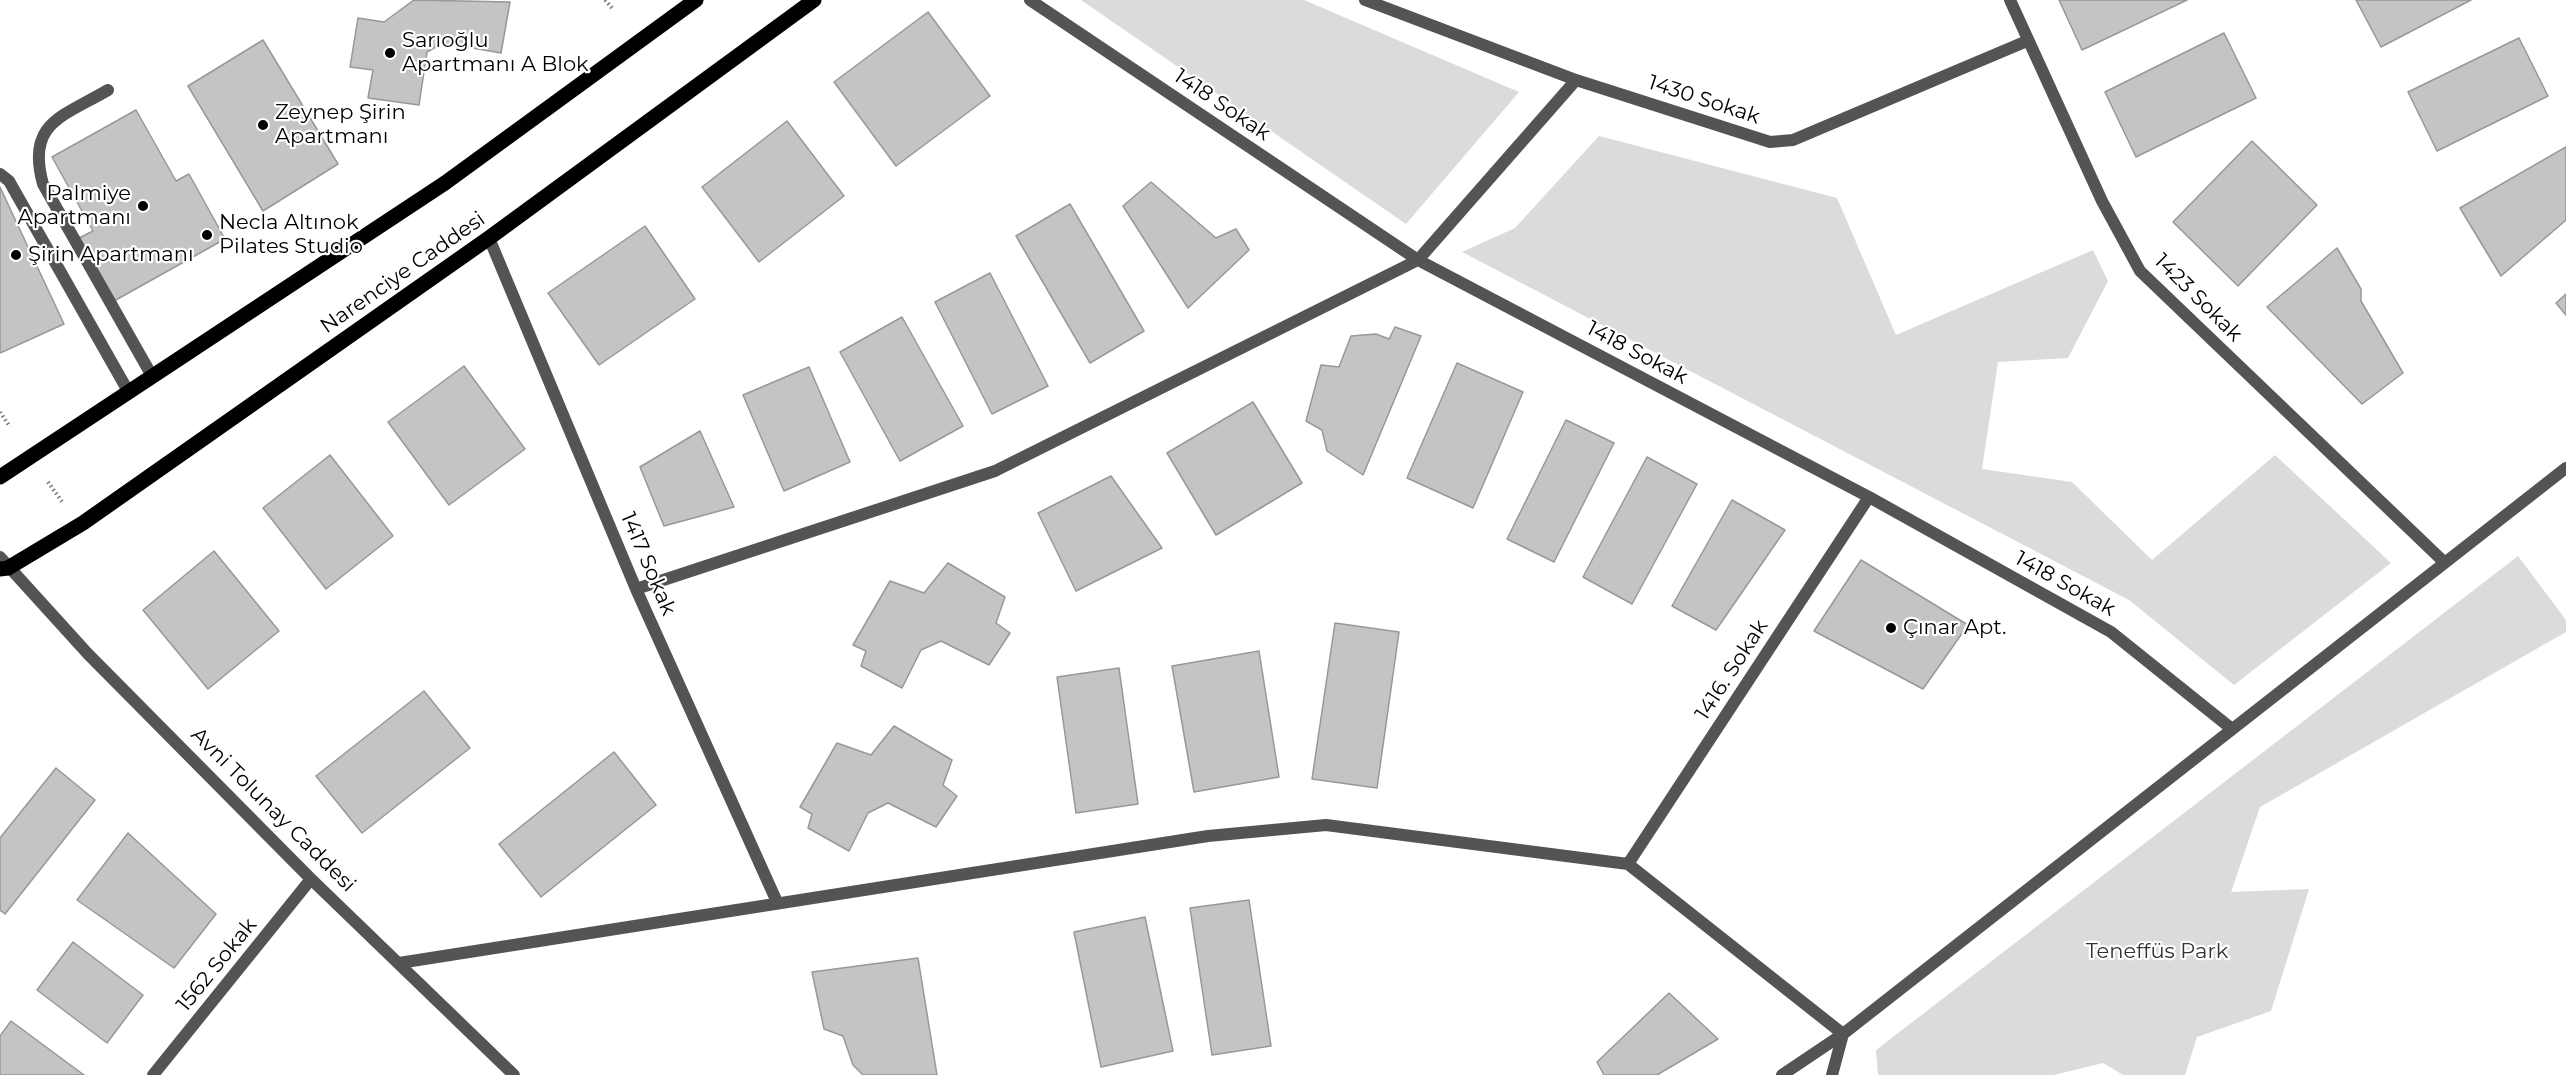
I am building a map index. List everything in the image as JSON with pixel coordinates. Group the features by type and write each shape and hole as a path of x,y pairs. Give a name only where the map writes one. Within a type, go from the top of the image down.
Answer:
{"main road":[{"path":"0,477 446,183 696,0"},
{"name":"Narenciye Caddesi","path":"3,565 83,523 489,238 814,0"}],"street":[{"name":"1418 Sokak","path":"1030,0 1418,260 1869,497 2111,632 2232,729"},
{"name":"1430 Sokak","path":"1365,0 1576,80 1770,142 1793,140 2027,42"},
{"name":"1423 Sokak","path":"2010,0 2027,42 2102,201 2140,271 2444,562"},
{"path":"636,589 995,471 1418,260 1576,80"},
{"path":"108,90 50,124 41,138 37,152 38,168 43,184 152,375"},
{"path":"0,174 9,181 128,392"},
{"name":"1417 Sokak","path":"489,238 636,589 777,902"},
{"path":"1782,1075 1843,1034 2566,468"},
{"name":"1416. Sokak","path":"1628,864 1869,497"},
{"name":"Avni Tolunay Caddesi","path":"3,565 311,879 514,1075"},
{"path":"399,963 1208,836 1326,825 1628,864 1843,1034"},
{"name":"1562 Sokak","path":"153,1075 311,879"},
{"path":"1832,1075 1843,1034"}],"path":[{"path":"605,0 613,9"},
{"path":"0,412 10,427"},
{"path":"48,482 64,505"}],"green space":[{"path":"1081,0 1304,0 1519,92 1406,224"},
{"path":"1599,136 1837,198 1896,335 2093,250 2108,281 2068,358 1998,362 1982,469 2072,482 2152,560 2275,455 2391,563 2234,685 2129,600 1462,252 1515,228"},
{"name":"Teneffüs Park","path":"2518,556 2566,620 2566,632 2260,807 2231,892 2309,889 2271,1011 2197,1037 2185,1075 2123,1075 2103,1063 2054,1075 1878,1075 1876,1050"}],"building":[{"name":"Sarıoğlu Apartmanı A Blok","path":"414,0 510,2 501,53 443,43 427,52 419,105 368,98 373,70 350,67 358,18 384,22"},
{"path":"2059,0 2187,0 2082,50"},
{"path":"2356,0 2471,0 2381,47"},
{"path":"928,12 990,96 896,166 834,82"},
{"path":"2224,33 2256,98 2136,157 2105,92"},
{"path":"2519,38 2548,96 2437,151 2408,92"},
{"name":"Zeynep Şirin Apartmanı","path":"263,40 338,164 263,211 188,86"},
{"name":"Palmiye Apartmanı","path":"136,110 176,181 189,174 225,239 114,301 79,238 93,231 52,157"},
{"path":"787,121 844,196 759,262 702,187"},
{"path":"2252,141 2317,205 2238,286 2173,222"},
{"path":"2566,147 2566,220 2501,276 2460,208"},
{"path":"1151,182 1216,238 1236,229 1249,250 1188,308 1123,206"},
{"name":"Şirin Apartmanı","path":"0,187 64,324 0,353"},
{"path":"1070,204 1144,331 1090,363 1016,236"},
{"path":"645,226 695,299 599,365 548,293"},
{"path":"2337,248 2361,289 2361,301 2403,373 2362,404 2267,307"},
{"path":"990,273 1048,386 992,414 935,302"},
{"path":"2566,294 2566,315 2556,303"},
{"path":"902,317 963,426 900,461 840,352"},
{"path":"1395,327 1421,336 1363,475 1327,451 1322,430 1306,421 1321,365 1339,367 1351,336 1376,334 1389,339"},
{"path":"1457,363 1523,392 1473,508 1407,478"},
{"path":"464,366 525,449 449,505 388,422"},
{"path":"809,367 850,462 784,491 743,395"},
{"path":"1253,402 1302,483 1216,535 1167,453"},
{"path":"1566,420 1614,443 1554,562 1507,539"},
{"path":"700,431 734,507 664,526 640,467"},
{"path":"330,455 393,536 326,589 263,508"},
{"path":"1647,457 1697,484 1632,604 1583,577"},
{"path":"1111,476 1162,548 1076,591 1038,513"},
{"path":"1732,500 1785,530 1716,630 1672,606"},
{"path":"214,551 279,631 208,689 143,610"},
{"name":"Çınar Apt.","path":"1861,560 1968,625 1923,689 1814,631"},
{"path":"948,563 1005,597 996,623 1010,633 989,665 941,641 921,650 902,688 861,666 866,651 853,645 890,581 924,593"},
{"path":"1335,623 1399,632 1377,788 1312,779"},
{"path":"1259,651 1279,777 1194,792 1172,666"},
{"path":"1119,668 1138,804 1076,813 1057,677"},
{"path":"424,691 470,748 362,833 316,776"},
{"path":"894,726 952,760 943,785 957,796 936,827 888,803 868,813 849,851 808,828 812,814 800,807 837,743 871,755"},
{"path":"614,752 656,805 541,897 499,844"},
{"path":"56,768 95,800 5,914 0,910 0,838"},
{"path":"128,833 216,914 174,968 77,900"},
{"path":"1249,900 1271,1046 1212,1055 1190,908"},
{"path":"1145,917 1173,1051 1101,1067 1074,932"},
{"path":"73,942 143,995 107,1043 37,990"},
{"path":"918,958 937,1075 863,1075 853,1065 843,1036 824,1029 812,972"},
{"path":"1669,993 1718,1039 1657,1075 1604,1075 1597,1062"},
{"path":"11,1021 84,1075 0,1075 0,1036"}],"place":[{"name":"Sarıoğlu Apartmanı A Blok","path":"390,53"},
{"name":"Zeynep Şirin Apartmanı","path":"263,125"},
{"name":"Palmiye Apartmanı","path":"143,206"},
{"name":"Necla Altınok Pilates Studio","path":"207,235"},
{"name":"Şirin Apartmanı","path":"16,255"},
{"name":"Çınar Apt.","path":"1891,628"}]}
